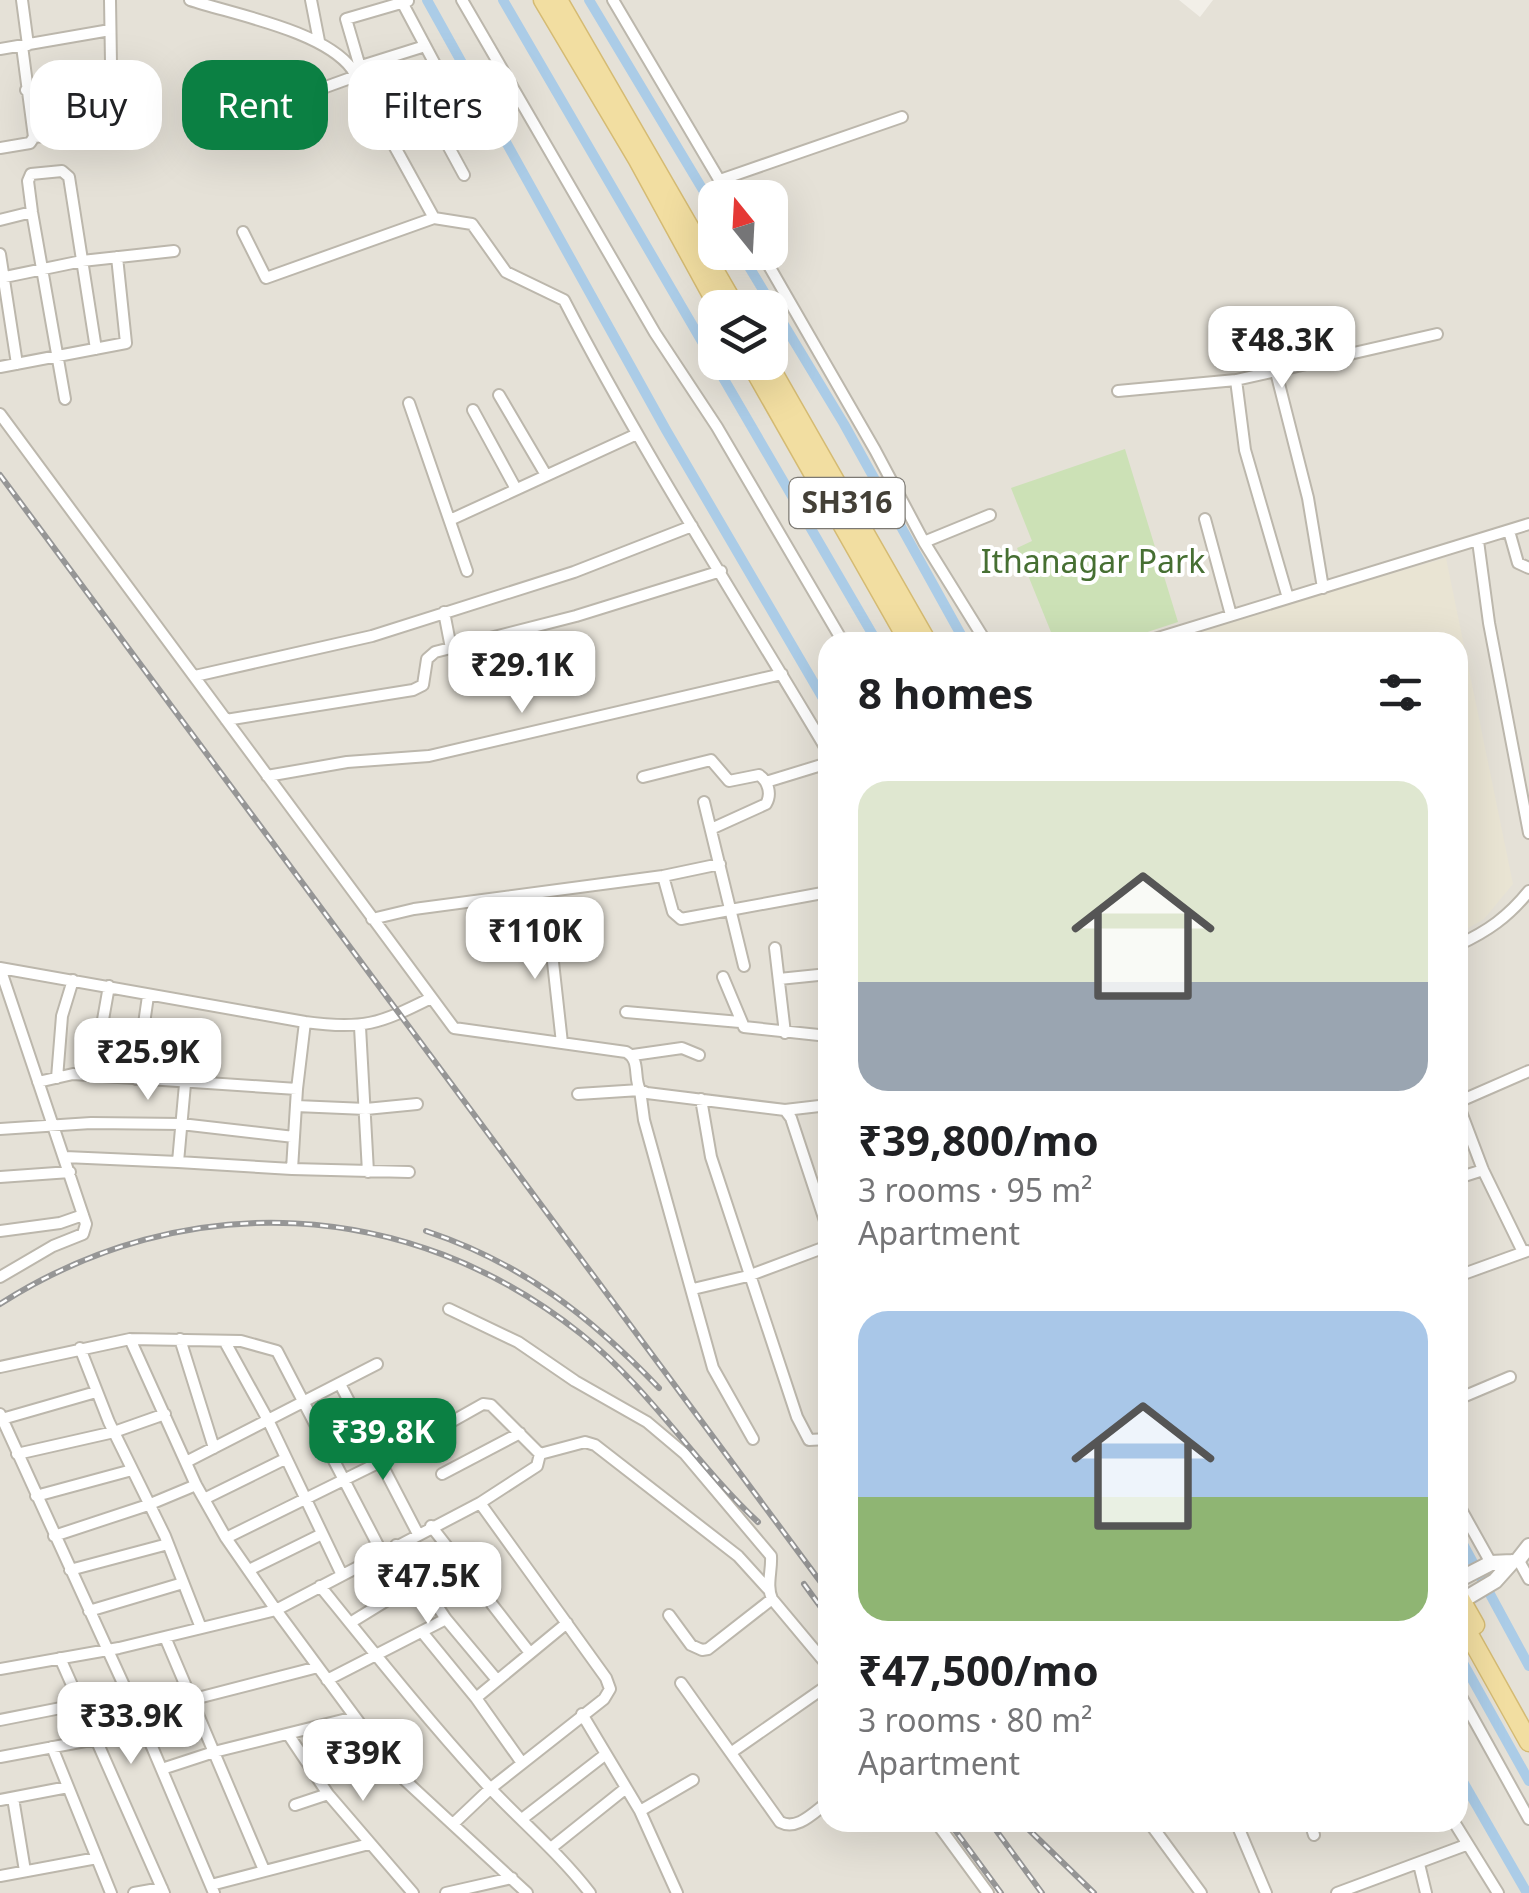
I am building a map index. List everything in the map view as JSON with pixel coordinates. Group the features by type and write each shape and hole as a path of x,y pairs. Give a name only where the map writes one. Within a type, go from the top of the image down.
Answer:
{"main road":[{"path":"543,0 709,290"},
{"path":"558,0 726,290"},
{"name":"SH316","path":"760,380 903,632"},
{"name":"SH316","path":"778,380 922,632"},
{"path":"1468,1616 1529,1720"},
{"path":"1468,1618 1529,1742"}],"street":[{"path":"22,0 30,114"},
{"path":"110,0 112,60"},
{"path":"190,0 320,40 348,63"},
{"path":"311,0 320,40"},
{"path":"462,0 654,333 717,427 837,632"},
{"path":"613,0 720,180 902,117"},
{"path":"354,60 346,19 406,2 433,60"},
{"path":"0,49 110,30"},
{"path":"387,60 426,46"},
{"path":"26,90 30,89"},
{"path":"0,148 30,143"},
{"path":"396,150 434,218"},
{"path":"450,150 464,175"},
{"path":"65,399 32,212 28,181 31,174 66,173 71,182 96,349"},
{"path":"0,220 32,212"},
{"path":"243,232 266,278 434,218 472,224 506,272 564,300 579,334 637,434 818,735"},
{"path":"2,277 82,261 174,251"},
{"path":"0,254 17,364"},
{"path":"0,367 123,345 128,340 117,257"},
{"path":"772,270 873,444 924,542 980,632"},
{"path":"1118,391 1236,380 1437,334"},
{"path":"1276,372 1308,498 1324,588"},
{"path":"1236,380 1244,450 1288,598"},
{"path":"499,395 546,476"},
{"path":"408,404 468,571"},
{"path":"472,410 516,489"},
{"path":"0,414 454,1028 633,1056 682,1048 700,1055"},
{"path":"450,520 637,434"},
{"path":"924,542 990,514"},
{"path":"1204,518 1231,615"},
{"path":"1176,632 1529,524"},
{"path":"195,676 364,638 574,572 692,526"},
{"path":"1508,530 1518,564 1529,568"},
{"path":"1478,540 1488,623 1529,832"},
{"path":"226,720 414,690 423,685 430,655 722,571"},
{"path":"444,612 451,648"},
{"path":"268,776 347,762 429,756 782,674"},
{"path":"644,777 711,760 729,782 759,775 766,782 766,804 711,828"},
{"path":"766,782 818,766"},
{"path":"704,802 744,966"},
{"path":"372,919 414,909 663,876 720,864"},
{"path":"663,876 677,918 818,894"},
{"path":"1468,940 1490,930 1529,891"},
{"path":"548,917 562,1043"},
{"path":"775,948 785,1032"},
{"path":"0,1259 2,1276 83,1234 86,1224 0,968 305,1022 360,1027 376,1024 431,998"},
{"path":"779,979 818,975"},
{"path":"723,977 740,1022 750,1030 818,1035"},
{"path":"57,1078 62,1016 73,980"},
{"path":"93,1076 109,986"},
{"path":"136,1080 148,996"},
{"path":"626,1012 740,1022"},
{"path":"292,1169 296,1088 305,1022"},
{"path":"360,1027 368,1172"},
{"path":"633,1056 644,1120 718,1379 753,1439"},
{"path":"1468,1099 1528,1073"},
{"path":"38,1082 73,1074 296,1088"},
{"path":"178,1162 185,1084"},
{"path":"578,1094 640,1090 785,1110 818,1106"},
{"path":"701,1099 711,1158 748,1276 806,1436 818,1441"},
{"path":"296,1106 366,1109 417,1104"},
{"path":"785,1110 818,1200"},
{"path":"0,1130 181,1124 294,1137"},
{"path":"1468,1129 1484,1170 1526,1251 1468,1272"},
{"path":"65,1157 409,1172"},
{"path":"1468,1175 1484,1170"},
{"path":"0,1177 70,1172"},
{"path":"0,1230 60,1223 83,1215"},
{"path":"693,1289 748,1276 818,1250"},
{"path":"449,1309 518,1342 575,1381 647,1422 684,1454 771,1556 770,1594 708,1648 702,1650 691,1645 669,1615"},
{"path":"130,1339 196,1485 226,1538 276,1610 395,1771 527,1893"},
{"path":"0,1367 130,1339 254,1344 277,1351 382,1553"},
{"path":"180,1339 214,1448"},
{"path":"226,1342 342,1575"},
{"path":"80,1348 96,1392 168,1544 201,1628"},
{"path":"186,1462 306,1404 377,1364"},
{"path":"1468,1395 1510,1376"},
{"path":"340,1384 418,1534"},
{"path":"96,1392 1,1416 212,1889 264,1870 369,1844"},
{"path":"226,1538 380,1462 483,1404 491,1405 540,1454"},
{"path":"17,1454 114,1432 165,1414"},
{"path":"442,1474 520,1432"},
{"path":"540,1454 584,1442 595,1445 738,1556 818,1654"},
{"path":"0,1669 106,1650 276,1610 480,1503 537,1466 540,1454"},
{"path":"204,1499 285,1459"},
{"path":"36,1496 132,1470"},
{"path":"54,1536 196,1485"},
{"path":"453,1824 490,1788 604,1699 610,1689 480,1503"},
{"path":"1468,1524 1489,1565"},
{"path":"431,1526 530,1653"},
{"path":"249,1570 322,1534"},
{"path":"70,1570 168,1544"},
{"path":"396,1545 446,1619 497,1680"},
{"path":"1468,1597 1494,1582 1529,1546"},
{"path":"1468,1575 1489,1565 1515,1561"},
{"path":"1515,1561 1529,1579"},
{"path":"350,1623 420,1580"},
{"path":"88,1611 183,1584"},
{"path":"320,1586 490,1788 590,1893"},
{"path":"327,1680 446,1619"},
{"path":"476,1698 567,1623"},
{"path":"422,1632 522,1763"},
{"path":"165,1637 264,1870"},
{"path":"60,1658 163,1890 134,1893"},
{"path":"190,1700 318,1667"},
{"path":"681,1683 783,1824 796,1824 818,1809"},
{"path":"732,1752 818,1692"},
{"path":"0,1720 81,1704"},
{"path":"1468,1709 1529,1819"},
{"path":"582,1714 640,1811 677,1893"},
{"path":"162,1770 214,1752 355,1717"},
{"path":"288,1734 328,1794 413,1893"},
{"path":"0,1757 96,1740"},
{"path":"52,1748 111,1893"},
{"path":"522,1820 606,1754"},
{"path":"640,1811 693,1780"},
{"path":"0,1800 68,1787"},
{"path":"550,1848 626,1788"},
{"path":"295,1805 328,1794"},
{"path":"13,1798 25,1871"},
{"path":"943,1832 988,1893"},
{"path":"1156,1832 1201,1893"},
{"path":"1240,1832 1266,1893"},
{"path":"1459,1832 1498,1893"},
{"path":"1337,1893 1466,1845"},
{"path":"0,1876 97,1858"},
{"path":"1419,1864 1426,1893"},
{"path":"446,1893 512,1878"}],"shaded area":[{"path":"0,0 1179,0 1200,17 1213,0 1529,0 1529,1893 0,1893"},
{"path":"1446,558 1461,632 1196,632"},
{"path":"1468,665 1513,884 1484,919 1468,928"}],"green space":[{"name":"Ithanagar Park","path":"1125,449 1178,622 1148,632 1051,632 1017,548 1032,541 1011,488"}],"waterway":[{"path":"427,0 666,430 818,690"},
{"path":"503,0 871,632"},
{"path":"589,0 698,182"},
{"path":"751,270 844,424 959,632"},
{"path":"1468,1553 1529,1666"},
{"path":"1468,1672 1529,1781"},
{"path":"1468,1790 1527,1893"}],"railway":[{"path":"0,475 818,1579"},
{"path":"0,1304 71,1266 145,1240 220,1226 295,1223 370,1233 444,1255 514,1289 581,1334 628,1378 758,1522"},
{"path":"426,1231 493,1259 553,1294 659,1388"},
{"path":"804,1584 818,1603"},
{"path":"956,1832 1001,1893"},
{"path":"997,1832 1042,1893"},
{"path":"1031,1832 1094,1893"}]}
